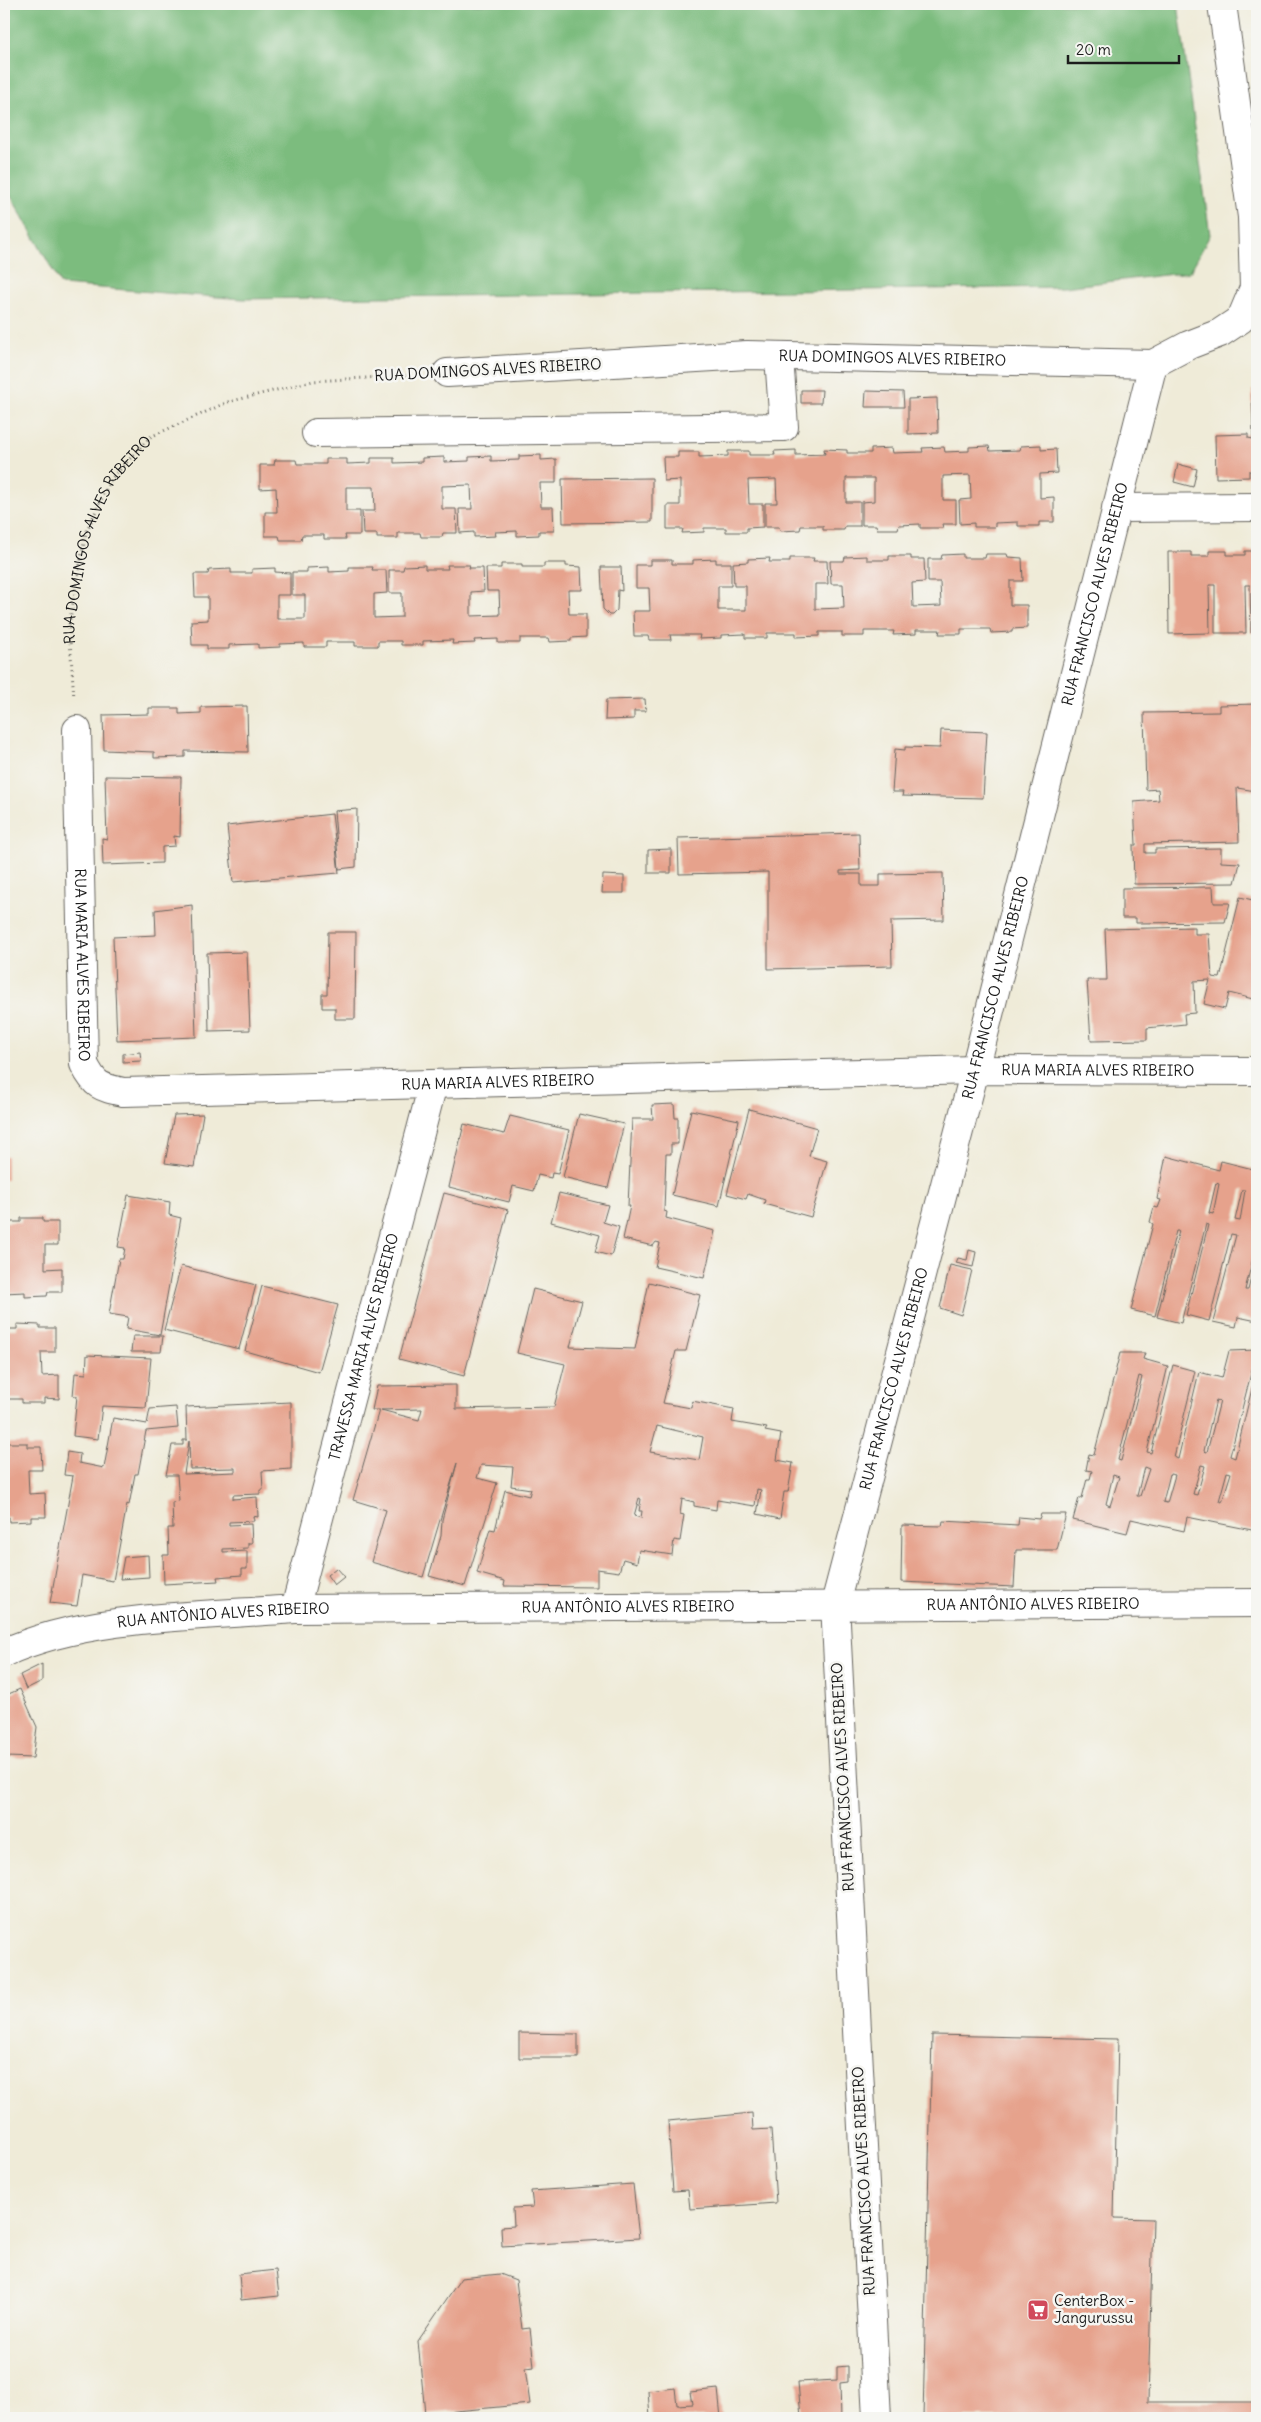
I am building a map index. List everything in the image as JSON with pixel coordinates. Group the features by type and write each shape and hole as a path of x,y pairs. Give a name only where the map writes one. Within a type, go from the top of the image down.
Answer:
{"street":[{"path":"1153,364 1189,345 1249,319 1254,288 1252,216 1222,4"},
{"name":"RUA DOMINGOS ALVES RIBEIRO","path":"447,373 747,355 1153,364"},
{"path":"316,433 784,427 779,356"},
{"name":"RUA FRANCISCO ALVES RIBEIRO","path":"877,2418 835,1604 974,1070 1153,364"},
{"path":"1116,508 1257,507"},
{"name":"RUA MARIA ALVES RIBEIRO","path":"77,730 84,1064 92,1080 102,1088 123,1092 974,1070 1257,1071"},
{"name":"TRAVESSA MARIA ALVES RIBEIRO","path":"295,1609 433,1084"},
{"name":"RUA ANTÔNIO ALVES RIBEIRO","path":"4,1653 22,1645 76,1630 141,1621 295,1609 835,1604 1257,1603"}],"path":[{"name":"RUA DOMINGOS ALVES RIBEIRO","path":"77,730 69,625 86,532 111,479 150,437 228,402 313,381 447,373"}],"green space":[{"path":"4,4 1178,4 1210,235 1190,272 1064,287 243,299 61,285 4,184"}],"building":[{"path":"801,390 822,390 821,403 801,403"},
{"path":"1252,390 1257,390 1257,471 1249,471 1249,477 1216,478 1215,435 1248,434 1248,438 1253,439"},
{"path":"866,391 903,392 904,407 865,407"},
{"path":"937,398 938,433 908,434 908,399"},
{"path":"1041,445 1041,450 1056,449 1057,473 1040,474 1040,498 1054,497 1054,522 1039,522 1039,526 1018,526 1018,522 995,523 995,527 974,527 974,523 960,524 959,500 971,499 970,475 943,476 943,500 956,500 956,524 942,524 943,528 920,528 920,524 899,525 898,529 877,529 876,525 862,525 862,502 874,501 874,478 846,478 846,502 860,502 860,526 845,526 844,530 823,530 823,526 801,526 800,530 780,531 779,527 765,527 765,503 777,503 776,479 748,480 749,504 763,504 763,527 747,528 747,532 726,532 726,528 704,528 704,532 682,533 683,529 667,529 667,505 680,505 680,480 664,481 663,457 678,457 678,452 699,452 699,457 728,456 728,451 749,451 749,455 775,455 774,451 796,450 796,455 825,454 824,449 847,450 847,453 871,453 871,449 892,448 893,453 923,452 922,448 944,447 945,452 969,451 969,447 989,446 990,451 1020,450 1021,446"},
{"path":"541,455 541,460 556,459 556,483 540,483 541,507 553,507 554,531 539,531 539,535 517,536 517,531 495,532 496,536 474,537 474,532 460,533 459,509 472,509 471,485 442,486 442,509 456,509 457,533 443,533 442,537 421,537 420,533 398,533 398,538 377,538 377,534 363,534 362,511 375,511 374,487 346,487 346,511 360,511 360,535 345,535 346,539 324,539 324,535 302,535 301,540 280,540 279,536 265,536 265,512 277,512 276,488 260,489 260,465 274,465 275,460 296,460 297,464 326,464 326,459 347,459 347,464 371,463 371,458 394,458 394,463 422,462 422,458 444,457 444,462 469,461 469,457 491,456 491,461 519,460 519,456"},
{"path":"1178,464 1197,469 1193,487 1174,482"},
{"path":"652,478 652,522 563,523 562,479"},
{"path":"1209,551 1227,551 1227,555 1245,555 1245,551 1257,551 1257,633 1251,633 1250,585 1245,585 1246,633 1215,633 1215,585 1209,585 1210,633 1169,634 1168,552 1191,552 1191,556 1209,556"},
{"path":"963,554 963,558 985,558 986,554 1007,554 1008,557 1022,558 1023,581 1010,581 1010,605 1027,605 1027,628 1012,629 1012,632 991,633 990,629 961,629 961,634 939,634 940,630 916,630 916,634 893,635 894,631 864,631 864,636 842,636 842,632 819,632 819,636 796,637 796,633 767,633 767,638 745,638 745,634 721,635 721,638 699,639 700,635 670,635 671,640 649,640 648,636 634,636 633,611 650,611 649,588 636,588 636,565 650,565 650,560 672,560 672,564 693,564 693,560 716,559 716,563 731,563 731,586 718,586 718,610 746,610 746,586 734,586 733,563 748,562 748,559 770,558 769,562 790,562 790,558 814,558 813,561 827,561 828,584 815,584 815,609 844,608 843,584 831,584 830,561 844,561 845,557 867,556 867,560 889,560 889,556 911,556 911,559 924,559 925,582 912,583 913,607 941,606 940,582 928,582 928,559 941,559 942,555"},
{"path":"544,563 566,563 566,566 581,567 582,590 568,590 569,614 586,614 586,637 571,638 571,641 550,642 549,638 520,638 520,643 498,643 498,639 474,640 475,643 452,644 453,640 423,641 423,645 401,645 401,641 378,641 378,646 355,646 355,642 326,642 326,647 304,647 304,643 280,644 280,647 258,648 258,644 229,645 229,649 207,649 207,645 192,645 191,621 208,620 208,597 195,597 194,574 208,574 209,570 231,569 231,573 252,573 252,569 275,568 275,572 290,573 290,595 277,595 277,619 305,619 305,595 292,595 292,572 307,572 307,568 329,567 329,572 349,571 349,567 373,567 372,570 386,570 387,593 374,594 374,618 402,617 402,593 389,593 389,570 403,570 404,566 425,565 425,569 448,569 447,565 470,565 469,568 483,568 484,591 471,592 471,616 500,615 499,591 487,591 486,568 501,568 501,564 522,564 522,567 544,567"},
{"path":"601,567 621,567 622,591 618,590 617,610 612,615 609,615 603,609"},
{"path":"645,699 646,711 634,711 634,719 605,720 606,700"},
{"path":"1257,704 1257,787 1256,791 1237,788 1239,842 1145,844 1145,853 1155,853 1155,849 1221,848 1221,862 1240,863 1235,883 1134,884 1133,845 1136,845 1134,802 1159,800 1158,789 1146,790 1144,713 1219,712 1219,705"},
{"path":"247,706 248,752 185,751 185,757 154,758 154,752 104,750 103,715 149,714 149,708 179,708 179,714 201,713 201,707"},
{"path":"941,730 987,732 983,798 902,796 903,792 892,792 895,749 905,750 905,747 940,748"},
{"path":"105,776 181,777 180,837 174,836 175,846 162,847 162,863 103,865 102,838 107,839"},
{"path":"357,809 356,867 339,869 334,811"},
{"path":"332,814 339,873 233,882 227,826"},
{"path":"859,833 860,870 840,871 840,874 861,874 861,886 880,886 880,874 943,873 944,920 891,921 892,966 768,969 768,872 679,874 678,838"},
{"path":"671,849 671,873 648,873 648,850"},
{"path":"603,875 624,876 624,893 602,893"},
{"path":"1213,887 1214,903 1230,903 1225,922 1136,923 1136,918 1122,918 1122,888"},
{"path":"1240,897 1257,901 1257,1000 1229,993 1225,1009 1204,1004 1210,980 1194,981 1195,1013 1184,1014 1185,1024 1147,1028 1147,1040 1091,1041 1087,980 1107,980 1105,929 1195,927 1195,934 1209,934 1212,977 1220,978"},
{"path":"192,905 196,1037 117,1040 113,937 156,935 155,910"},
{"path":"328,932 356,932 355,1019 335,1019 335,1008 322,1008 322,994 327,994"},
{"path":"247,952 250,1030 209,1031 207,953"},
{"path":"140,1052 141,1061 123,1062 123,1054"},
{"path":"674,1104 675,1118 678,1118 678,1144 671,1144 671,1154 666,1154 664,1211 667,1212 666,1218 715,1231 704,1278 655,1267 660,1243 656,1242 653,1246 623,1239 630,1206 628,1206 632,1119 653,1119 652,1105"},
{"path":"749,1109 817,1128 809,1156 827,1161 811,1217 764,1204 765,1200 748,1194 746,1199 727,1194"},
{"path":"691,1110 739,1120 719,1206 672,1195"},
{"path":"203,1114 194,1167 165,1163 174,1115"},
{"path":"579,1114 624,1124 608,1188 563,1177"},
{"path":"510,1116 569,1130 558,1174 552,1173 551,1178 538,1175 534,1191 513,1186 509,1202 449,1187 464,1124 504,1134"},
{"path":"4,1156 7,1156 7,1180 4,1180"},
{"path":"1166,1156 1219,1170 1221,1161 1257,1170 1257,1242 1245,1290 1248,1290 1257,1254 1257,1321 1238,1317 1236,1327 1213,1322 1236,1235 1231,1234 1209,1321 1186,1315 1208,1225 1206,1224 1181,1323 1157,1317 1179,1231 1176,1231 1155,1316 1131,1310 1153,1224 1150,1222 1154,1207 1158,1208 1161,1200 1157,1199","holes":["1216,1183 1219,1184 1213,1214 1209,1213","1242,1190 1245,1190 1240,1221 1235,1220"]},
{"path":"444,1193 508,1210 464,1376 399,1359"},
{"path":"559,1193 608,1205 603,1222 619,1227 611,1256 595,1252 600,1235 551,1222"},
{"path":"128,1195 170,1202 169,1215 181,1218 160,1335 126,1329 128,1317 109,1314 119,1259 123,1259 125,1248 118,1247"},
{"path":"21,1218 43,1218 43,1222 58,1222 58,1245 45,1245 45,1269 62,1268 62,1292 48,1292 47,1296 25,1297 25,1292 4,1293 4,1222 21,1222"},
{"path":"969,1250 976,1252 973,1267 956,1263 958,1258 967,1260"},
{"path":"950,1265 972,1270 961,1315 940,1308"},
{"path":"181,1266 256,1285 239,1349 164,1330"},
{"path":"649,1282 700,1295 686,1351 676,1351 663,1403 691,1408 692,1401 734,1409 732,1422 767,1428 765,1431 781,1434 777,1460 793,1463 788,1492 784,1492 780,1519 757,1514 761,1490 757,1489 755,1506 717,1500 716,1510 694,1506 694,1502 682,1499 680,1514 684,1515 680,1541 674,1540 672,1555 639,1550 637,1563 623,1559 619,1572 597,1569 597,1587 504,1586 505,1581 477,1573 490,1529 495,1530 505,1490 529,1496 531,1489 511,1486 513,1467 481,1465 477,1478 497,1483 465,1586 429,1576 441,1536 442,1520 457,1463 423,1577 371,1562 386,1510 353,1500 379,1410 372,1410 377,1386 456,1385 456,1409 554,1407 565,1364 517,1353 533,1289 582,1301 570,1347 635,1349","holes":["422,1409 419,1420 381,1410","657,1426 703,1437 699,1460 650,1452","639,1498 641,1499 639,1511 642,1511 641,1518 634,1516"]},
{"path":"262,1286 338,1305 319,1372 245,1351"},
{"path":"17,1324 40,1325 40,1328 55,1328 55,1352 41,1352 42,1376 59,1375 59,1399 44,1398 44,1403 22,1403 22,1399 4,1399 4,1329 17,1329"},
{"path":"133,1336 163,1336 161,1352 131,1352"},
{"path":"1257,1350 1230,1456 1235,1458 1257,1368 1257,1531 1187,1517 1184,1531 1131,1519 1127,1533 1073,1520 1079,1498 1082,1498 1087,1479 1090,1479 1092,1471 1086,1470 1089,1454 1094,1455 1120,1353 1145,1353 1143,1359 1168,1366 1147,1452 1151,1453 1173,1365 1195,1371 1174,1457 1178,1459 1199,1372 1222,1378 1229,1351","holes":["1139,1376 1142,1377 1121,1461 1118,1460","1216,1400 1220,1401 1207,1452 1204,1451","1201,1465 1205,1466 1197,1495 1193,1494","1144,1467 1149,1469 1140,1496 1137,1496","1227,1472 1231,1473 1222,1502 1219,1501","1170,1474 1175,1475 1167,1503 1163,1502","1113,1475 1119,1477 1110,1506 1106,1504"]},
{"path":"87,1355 151,1358 146,1408 102,1406 98,1439 73,1436 77,1396 73,1396 75,1373 86,1374"},
{"path":"291,1402 291,1469 262,1471 263,1490 260,1490 260,1494 233,1495 233,1499 257,1497 258,1517 253,1516 254,1521 229,1522 229,1525 251,1524 252,1543 248,1543 248,1548 223,1549 223,1552 247,1551 247,1569 242,1569 242,1575 217,1577 218,1581 164,1584 163,1555 169,1555 168,1528 173,1528 172,1502 179,1501 177,1475 166,1475 172,1445 183,1445 183,1440 187,1440 186,1407","holes":["189,1441 190,1469 235,1468 235,1472 184,1474"]},
{"path":"176,1407 178,1428 146,1431 138,1474 135,1474 129,1505 127,1504 113,1581 82,1575 77,1606 50,1603 73,1476 64,1475 67,1452 80,1454 79,1463 104,1468 113,1418 147,1424 150,1409"},
{"path":"5,1443 27,1443 27,1447 41,1447 42,1470 28,1470 29,1494 45,1493 46,1517 31,1517 31,1521 9,1522 9,1517 4,1517"},
{"path":"1041,1514 1066,1514 1057,1550 1016,1550 1014,1587 901,1582 902,1525 942,1526 943,1521 1018,1525 1019,1517 1039,1519"},
{"path":"148,1555 149,1577 120,1579 124,1557"},
{"path":"336,1568 344,1577 334,1585 327,1575"},
{"path":"42,1664 42,1681 26,1689 20,1675"},
{"path":"20,1689 37,1727 33,1758 7,1757 6,1751 4,1752 4,1696"},
{"path":"519,2033 578,2034 578,2058 519,2058"},
{"name":"CenterBox - Jangurussu","path":"932,2035 1118,2039 1114,2218 1153,2219 1148,2402 1257,2402 1257,2418 923,2418"},
{"path":"752,2113 753,2130 771,2129 776,2203 690,2209 688,2190 673,2191 668,2121"},
{"path":"633,2184 639,2238 502,2246 501,2227 514,2226 513,2208 533,2207 531,2191"},
{"path":"276,2270 279,2296 241,2300 239,2274"},
{"path":"500,2274 516,2280 522,2329 530,2328 534,2367 525,2368 530,2404 425,2414 418,2341 461,2278"},
{"path":"848,2366 848,2382 840,2383 841,2418 801,2418 798,2382 837,2380 837,2367"},
{"path":"675,2388 677,2405 692,2404 690,2392 718,2389 721,2418 650,2418 648,2391"}],"place":[{"name":"CenterBox - Jangurussu","path":"1038,2310"}]}
